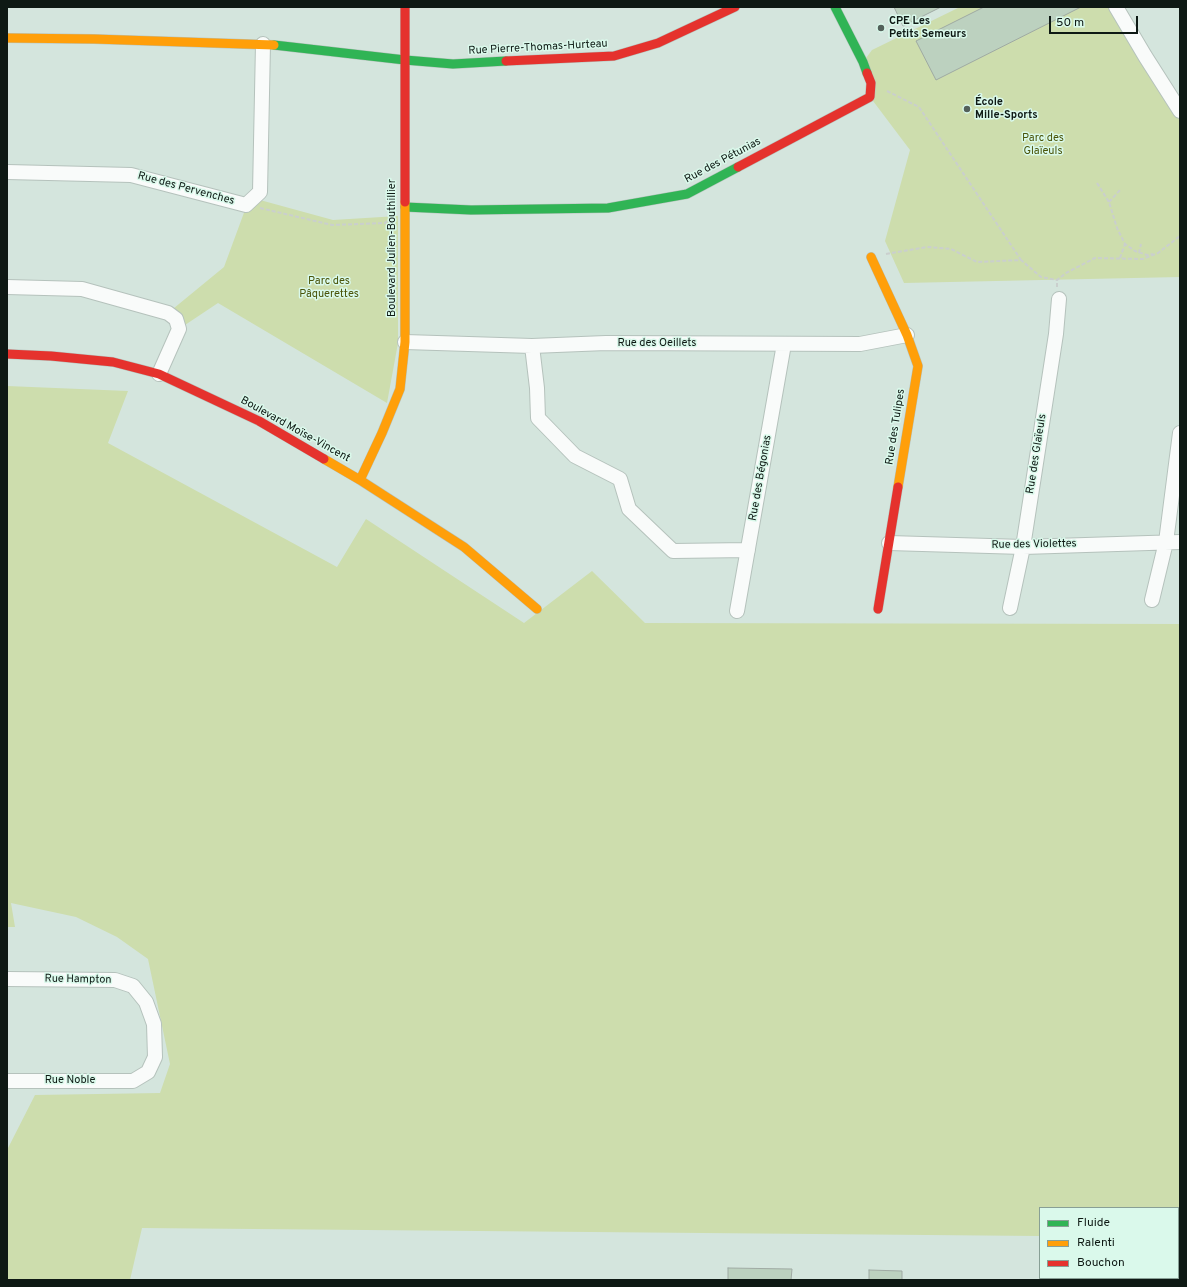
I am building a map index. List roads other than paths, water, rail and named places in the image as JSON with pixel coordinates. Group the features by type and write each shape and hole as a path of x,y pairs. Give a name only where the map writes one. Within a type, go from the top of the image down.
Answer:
{"street":[{"name":"Boulevard Julien-Bouthillier","path":"360,480 382,433 400,389 405,342 405,7"},
{"name":"Rue Pierre-Thomas-Hurteau","path":"405,60 453,64 614,56 658,43 734,7"},
{"name":"Rue des Pétunias","path":"405,207 471,210 608,208 687,194 870,97 871,83 863,62 834,7"},
{"path":"1116,7 1180,111"},
{"path":"7,38 263,44 405,60"},
{"name":"Rue des Pervenches","path":"7,172 131,175 246,205 260,192 263,44"},
{"name":"Rue des Tulipes","path":"870,257 907,335 918,366 878,609"},
{"path":"7,287 82,289 168,313 176,319 178,329 160,374"},
{"name":"Rue des Glaïeuls","path":"1010,608 1023,547 1056,334 1059,299"},
{"name":"Rue des Oeillets","path":"405,342 532,346 606,343 860,344 907,335"},
{"name":"Rue des Bégonias","path":"737,611 784,344"},
{"path":"532,346 537,388 538,418 574,456 620,479 629,509 673,551 748,550"},
{"name":"Boulevard Moïse-Vincent","path":"7,354 52,356 113,362 160,374 259,421 360,480 464,547 537,609"},
{"path":"1152,600 1166,542 1180,433"},
{"name":"Rue des Violettes","path":"889,543 1023,547 1180,542"},
{"name":"Rue Hampton","path":"7,979 115,980 133,986 146,1002 154,1024 155,1056 148,1072 133,1082"},
{"name":"Rue Noble","path":"7,1081 133,1082"}],"place":[{"name":"CPE Les Petits Semeurs","path":"881,28"},
{"name":"École Mille-Sports","path":"967,109"}],"park label":[{"name":"Parc des Glaïeuls","path":"1043,145"},
{"name":"Parc des Pâquerettes","path":"329,288"}]}
